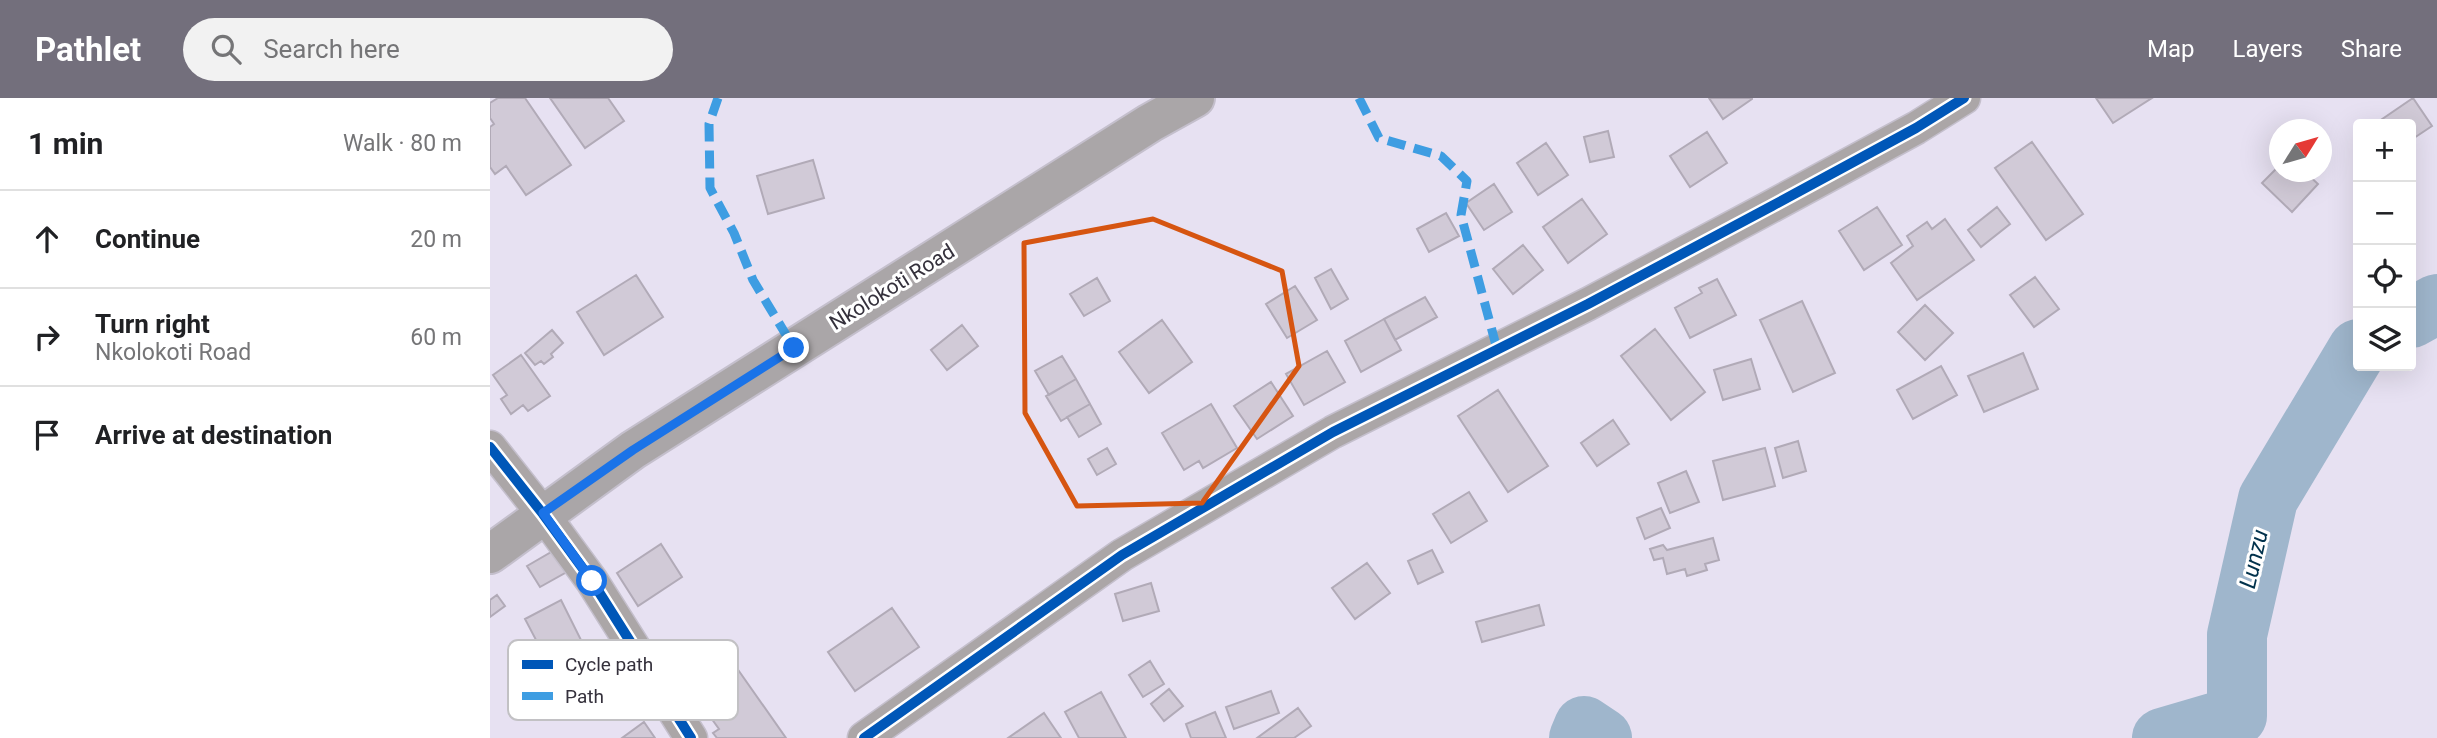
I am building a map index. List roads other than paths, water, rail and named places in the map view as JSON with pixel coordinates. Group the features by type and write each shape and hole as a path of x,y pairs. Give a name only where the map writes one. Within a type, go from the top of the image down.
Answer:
{"main road":[{"name":"Nkolokoti Road","path":"490,554 633,450 1150,123 1195,98"}],"street":[{"path":"864,738 1122,555 1262,473 1333,432 1772,206 1916,128 1964,98"},
{"path":"490,447 543,513 592,581 629,640"},
{"path":"680,720 691,738"}],"waterway":[{"name":"Lunzu","path":"2416,315 2437,304"},
{"name":"Lunzu","path":"2162,738 2237,716 2237,635 2268,499 2353,357"},
{"name":"Lunzu","path":"1579,738 1584,726 1602,738"}]}
